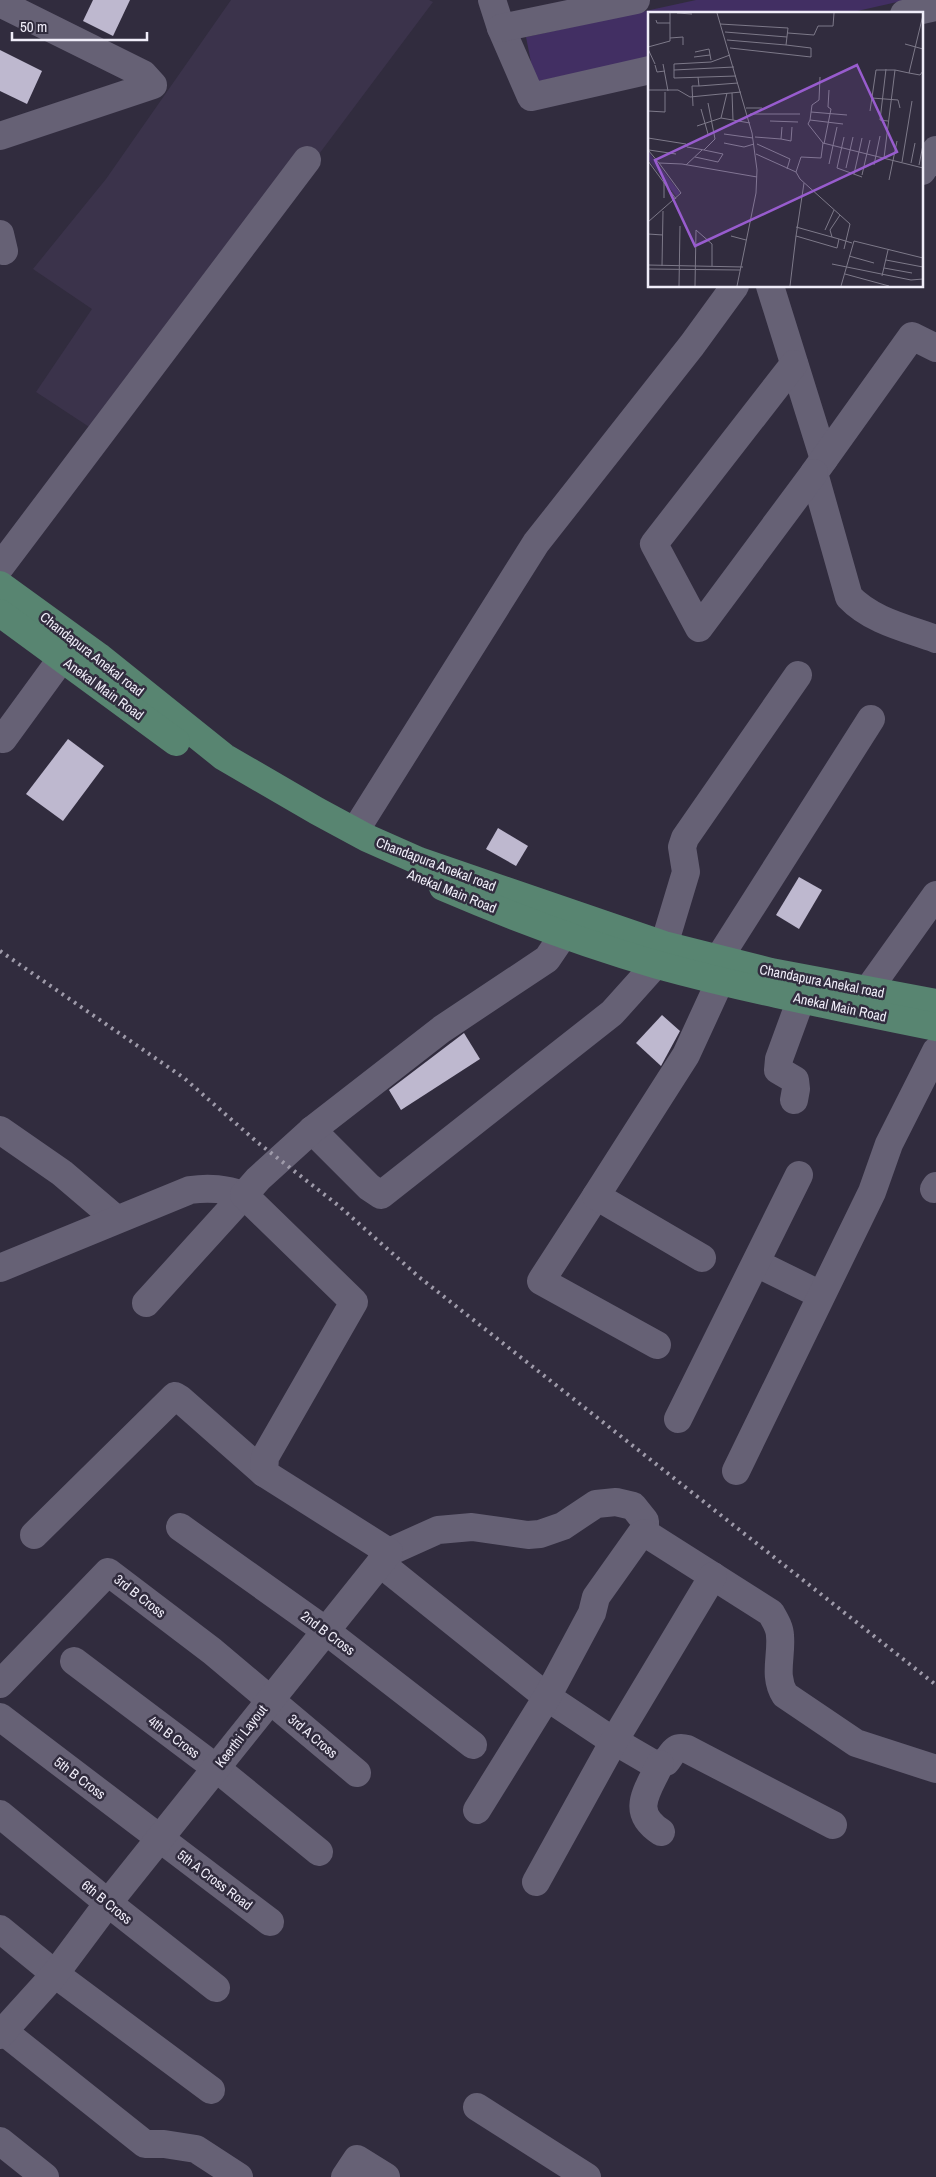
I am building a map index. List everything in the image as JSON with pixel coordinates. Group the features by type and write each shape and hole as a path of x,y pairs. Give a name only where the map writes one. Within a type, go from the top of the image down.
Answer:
{"main road":[{"name":"Chandapura Anekal road","path":"0,585 98,656 224,757 271,786 356,831 419,861 568,925"},
{"name":"Anekal Main Road","path":"0,613 206,764 287,816 400,869 481,903 568,925 660,955 720,970 802,999 936,1027"},
{"name":"Chandapura Anekal road","path":"720,970 771,972 936,1002"}],"street":[{"path":"492,0 501,28 531,97 648,70"},
{"path":"501,28 636,0"},
{"path":"0,3 143,74 153,85 0,136"},
{"path":"913,12 936,7"},
{"path":"924,168 936,150"},
{"path":"0,567 307,160"},
{"path":"356,831 536,543 692,345 734,288"},
{"path":"771,288 794,364 850,597 860,608 872,616 936,639"},
{"path":"794,364 654,544 699,628 912,336 936,348"},
{"path":"3,739 62,658"},
{"path":"312,1130 369,1188 382,1195 612,1014 660,955 686,872 682,847 685,838 798,675"},
{"path":"657,1345 541,1281 686,1055 720,970 871,719"},
{"path":"868,990 936,896"},
{"path":"146,1303 258,1179 312,1130 442,1029 547,958 568,925"},
{"path":"794,1100 795,1080 778,1070 779,1059 802,999"},
{"path":"736,1471 872,1192 889,1144 936,1051"},
{"path":"0,1130 62,1173 116,1219"},
{"path":"678,1419 799,1175"},
{"path":"0,1268 181,1194 206,1187 224,1189 244,1195 354,1302 264,1465"},
{"path":"596,1196 702,1258"},
{"path":"756,1263 821,1295"},
{"path":"34,1535 175,1396 384,1557 547,1697 614,1741 654,1764 660,1764"},
{"path":"384,1557 438,1530 472,1527 528,1535 540,1534 563,1526 596,1504 616,1502 633,1506 645,1521 645,1533"},
{"name":"2nd B Cross","path":"180,1527 326,1631 473,1745"},
{"path":"645,1533 771,1613 780,1635 778,1675 779,1686 785,1694 856,1742 936,1768"},
{"path":"477,1810 547,1697 592,1613 596,1597 640,1535 645,1533"},
{"name":"Keerthi Layout","path":"2,2033 56,1974 159,1838 384,1557"},
{"name":"3rd B Cross","path":"0,1684 108,1572 270,1699"},
{"path":"536,1882 614,1741 713,1576"},
{"name":"4th B Cross","path":"74,1662 216,1768 319,1852"},
{"name":"3rd A Cross","path":"270,1699 357,1773"},
{"name":"5th B Cross","path":"0,1718 159,1838"},
{"path":"661,1832 650,1826 644,1816 642,1806 660,1764 671,1756 674,1749 680,1747 833,1825"},
{"name":"6th B Cross","path":"0,1814 108,1903 216,1988"},
{"name":"5th A Cross Road","path":"159,1838 270,1922"},
{"path":"0,1929 56,1974 211,2090"},
{"path":"2,2033 145,2144 164,2144 196,2149 239,2177"},
{"path":"477,2107 587,2177"},
{"path":"0,2141 45,2177"},
{"path":"345,2177 357,2159 386,2177"}],"shaded area":[{"path":"231,0 429,0 433,2 106,438 36,392 92,309 33,269 106,179"},
{"path":"696,0 906,0 853,12 648,12 648,57 535,82 526,37"}],"building":[{"path":"93,0 130,0 113,36 83,21"},
{"path":"0,50 42,71 27,104 0,91"},
{"path":"68,739 104,766 63,821 26,794"},
{"path":"498,828 528,846 516,866 486,849"},
{"path":"799,877 822,890 799,929 776,915"},
{"path":"662,1015 680,1031 661,1066 636,1043"},
{"path":"464,1033 480,1059 401,1110 389,1090"}],"railway":[{"path":"0,951 184,1078 257,1142 339,1206 419,1277 936,1685"}]}
